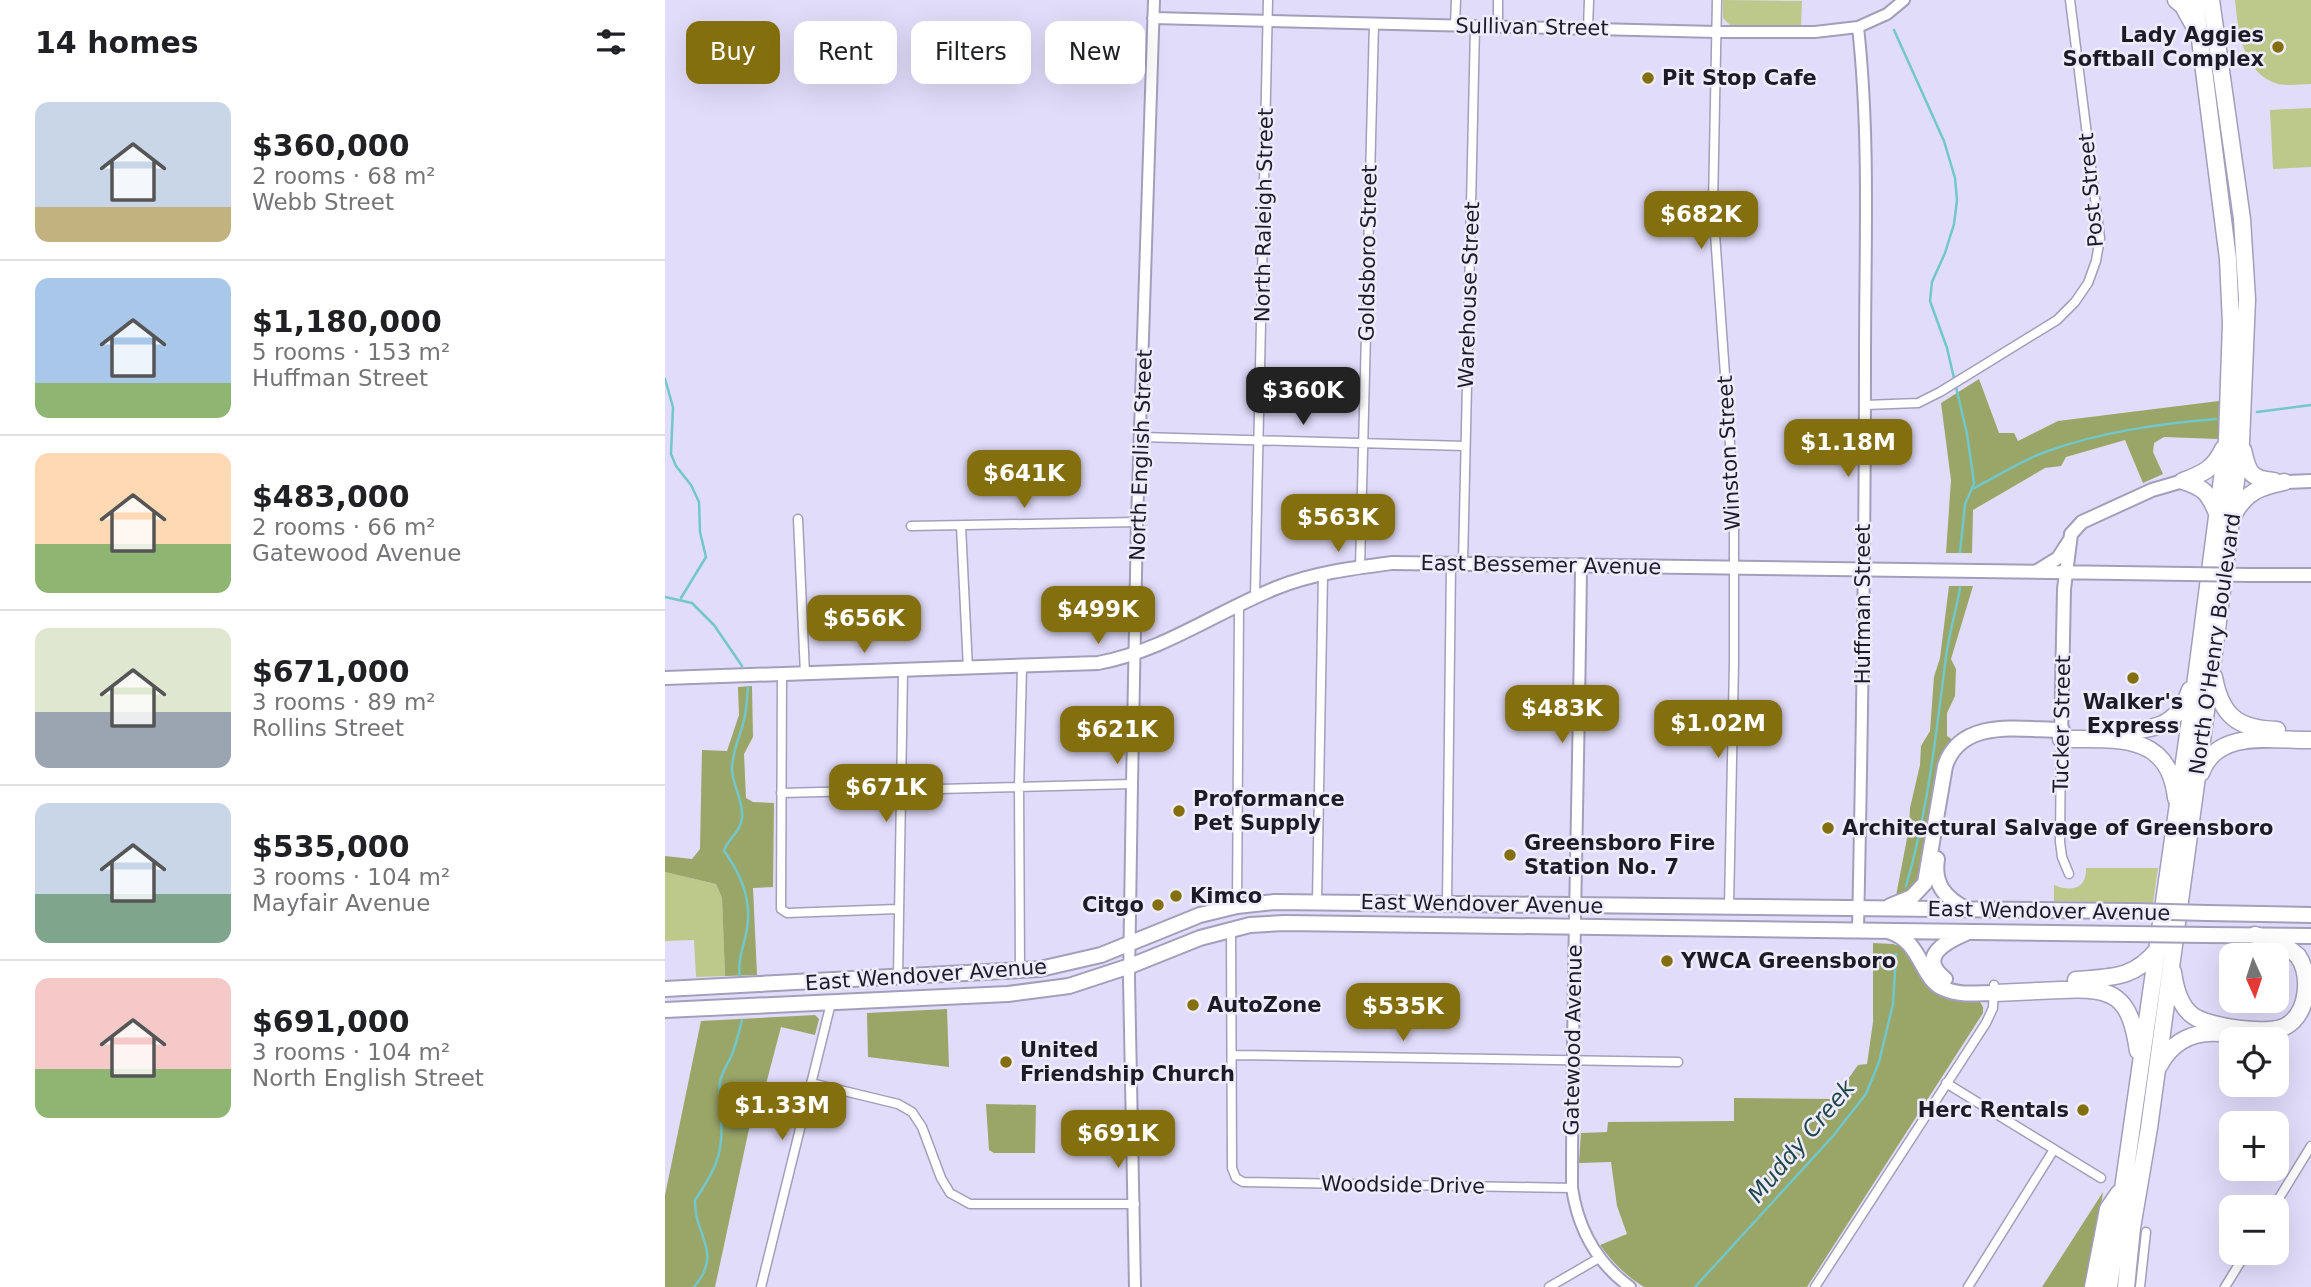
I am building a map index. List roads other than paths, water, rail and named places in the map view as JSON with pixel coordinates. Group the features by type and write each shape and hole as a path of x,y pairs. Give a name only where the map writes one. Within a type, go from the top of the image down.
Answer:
{"highway":[{"path":"2176,0 2193,22 2200,43"},
{"name":"North O'Henry Boulevard","path":"2195,0 2228,259 2234,441"},
{"name":"North O'Henry Boulevard","path":"2126,1287 2158,949 2176,820 2204,668 2234,441 2247,299 2242,219 2211,0"},
{"path":"2183,481 2206,472 2234,441 2251,474 2260,480 2284,482"},
{"path":"2183,481 2200,486 2224,517 2252,492 2264,486 2284,482"},
{"path":"1966,910 1955,904 1942,891 1935,871 1955,760 1970,744 1984,738 2140,730 2161,726 2174,717 2186,701 2204,668"},
{"path":"2204,668 2221,704 2246,727 2310,739"},
{"name":"North O'Henry Boulevard","path":"2109,1287 2121,1191 2171,960 2195,792 2204,668"},
{"path":"1879,909 1912,897 1924,883 1948,757 1961,741 1984,730 2134,741 2147,746 2158,754 2169,773 2175,794 2176,820"},
{"path":"2195,792 2204,764 2216,751 2231,743 2246,740 2310,739"},
{"name":"East Wendover Avenue","path":"665,989 1020,971 1061,966 1130,944 1200,915 1237,906 1274,902 2311,915"},
{"path":"2292,914 2311,908"},
{"name":"East Wendover Avenue","path":"665,1010 1030,992 1069,986 1231,929 1250,925 1312,922 2311,936"},
{"path":"1883,930 1896,933 1907,941 1918,954 1931,979 1941,988 1957,993 2115,977 2131,973 2148,962 2158,949"},
{"path":"1972,931 1939,948 1934,958 1938,973 1957,985 1995,989 2089,988 2108,992 2122,1002 2130,1015 2148,1068 2182,1040 2199,1034 2217,1032 2257,1039 2279,1037 2296,1028 2311,1012"},
{"path":"2171,960 2181,1001 2192,1015 2208,1022 2249,1030 2285,1027 2299,1014 2307,1000 2309,979 2300,959 2291,951 2282,944 2255,935"},
{"path":"2093,1287 2108,1209 2121,1191"}],"main road":[{"path":"2037,572 2058,558 2074,529 2082,522 2152,490 2183,481"},
{"path":"2284,482 2311,481"},
{"name":"Tucker Street","path":"2061,734 2064,589 2069,541"},
{"name":"East Bessemer Avenue","path":"665,678 1091,664 1136,654 1161,644 1277,587 1323,574 1392,563 2311,575"}],"street":[{"name":"North English Street","path":"1135,1287 1130,966 1132,783 1137,522 1154,0"},
{"name":"North Raleigh Street","path":"1255,597 1268,0"},
{"path":"1455,26 1456,0"},
{"path":"1498,0 1498,27"},
{"path":"1588,28 1589,0"},
{"name":"Winston Street","path":"1717,0 1713,206 1733,472 1735,568 1729,907"},
{"name":"Sullivan Street","path":"1153,18 1475,27 1815,32 1858,27 1887,13 1904,0"},
{"name":"Post Street","path":"1865,405 1918,403 1940,392 2057,320 2075,302 2088,283 2097,261 2100,238 2070,0"},
{"name":"Goldsboro Street","path":"1360,567 1374,23"},
{"name":"Warehouse Street","path":"1447,904 1457,563 1465,446 1475,27"},
{"name":"Huffman Street","path":"1858,27 1864,141 1865,405 1858,929"},
{"path":"1141,438 1465,446"},
{"path":"797,519 805,674"},
{"path":"911,526 1137,522"},
{"path":"961,526 968,669"},
{"name":"Gatewood Avenue","path":"1581,564 1572,1188 1581,1225 1599,1258 1630,1287"},
{"path":"1317,901 1323,574"},
{"path":"1237,906 1239,605"},
{"path":"1020,971 1019,786 1022,667"},
{"path":"898,978 903,671"},
{"path":"782,674 779,905 783,911 898,909"},
{"name":"Tucker Street","path":"2061,734 2060,842 2062,857 2069,874"},
{"path":"781,793 1132,783"},
{"path":"1231,929 1233,1055 1678,1062"},
{"path":"1815,1287 1990,1015 1995,989"},
{"path":"761,1287 831,1003"},
{"name":"Woodside Drive","path":"1233,1055 1232,1168 1236,1178 1243,1182 1572,1188"},
{"path":"811,1083 898,1104 912,1112 922,1127 941,1178 950,1193 970,1204 1135,1204"},
{"path":"1946,1083 2101,1178"},
{"path":"2281,1195 2311,1146"},
{"path":"1968,1287 2053,1151"},
{"path":"2140,1287 2146,1232"},
{"path":"1549,1287 1599,1258"},
{"path":"2225,1287 2239,1265"}],"waterway":[{"path":"1894,30 1944,141 1955,178 1957,200 1954,224 1932,282 1930,301 1947,348 1967,434 1973,475 1974,484 1965,504 1960,552"},
{"path":"665,379 673,407 671,454 699,502 700,532 706,557 681,598"},
{"name":"Muddy Creek","path":"2257,412 2311,405"},
{"name":"Muddy Creek","path":"1972,489 2026,460 2066,445 2129,430 2216,419"},
{"name":"Muddy Creek","path":"1906,886 1926,801 1947,648 1960,588"},
{"path":"665,597 692,603 714,625 742,666"},
{"path":"740,978 739,965 747,929 748,908 740,878 724,851 742,818 732,769 745,715 748,687"},
{"name":"Muddy Creek","path":"1695,1287 1833,1136 1866,1094 1879,1062 1893,1004 1896,954"},
{"path":"694,1287 707,1263 695,1200 719,1153 722,1132 720,1082 733,1052 742,1020"}],"place":[{"name":"Lady Aggies Softball Complex","path":"2278,47"},
{"name":"Pit Stop Cafe","path":"1648,78"},
{"name":"Walker's Express","path":"2133,678"},
{"name":"Proformance Pet Supply","path":"1179,811"},
{"name":"Architectural Salvage of Greensboro","path":"1828,828"},
{"name":"Greensboro Fire Station No. 7","path":"1510,855"},
{"name":"Kimco","path":"1176,896"},
{"name":"Citgo","path":"1158,905"},
{"name":"YWCA Greensboro","path":"1667,961"},
{"name":"AutoZone","path":"1193,1005"},
{"name":"United Friendship Church","path":"1006,1062"},
{"name":"Herc Rentals","path":"2083,1110"}]}
